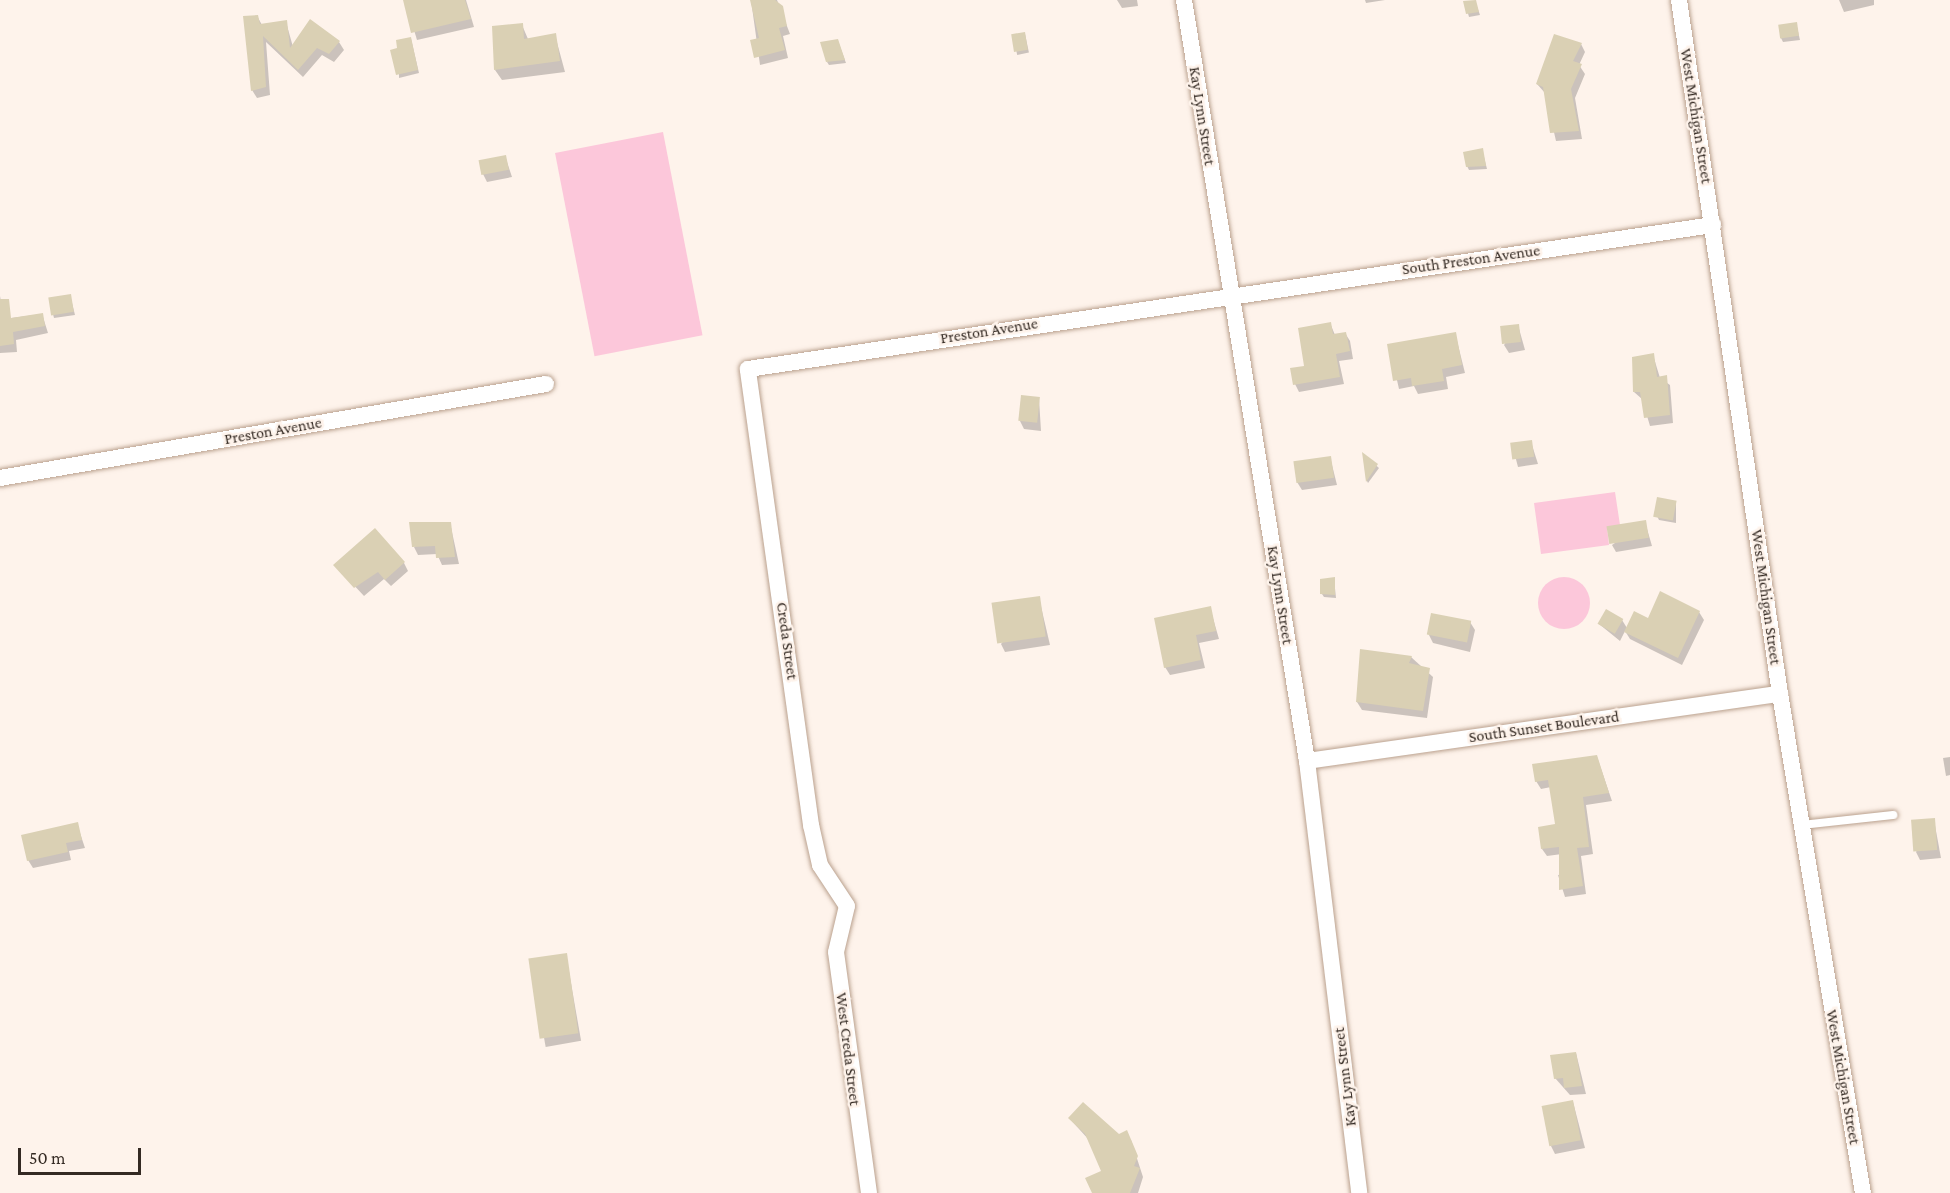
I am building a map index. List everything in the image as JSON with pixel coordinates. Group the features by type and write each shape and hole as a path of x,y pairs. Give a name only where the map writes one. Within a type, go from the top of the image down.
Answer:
{"street":[{"name":"Kay Lynn Street","path":"1184,0 1307,760 1359,1193"},
{"name":"West Michigan Street","path":"1678,0 1713,225 1780,694 1863,1193"},
{"name":"South Preston Avenue","path":"1230,294 1713,225"},
{"name":"Preston Avenue","path":"748,369 1230,294"},
{"name":"Creda Street","path":"748,369 811,825 820,865 847,906"},
{"name":"Preston Avenue","path":"0,478 546,384"},
{"name":"South Sunset Boulevard","path":"1307,760 1780,694"},
{"name":"West Creda Street","path":"847,906 836,952 869,1193"}],"lane":[{"path":"1802,825 1893,815"}],"shaded area":[{"path":"663,132 702,335 595,356 555,153"},
{"path":"1615,492 1620,525 1607,527 1609,545 1541,554 1534,503"},
{"path":"1564,577 1574,579 1582,585 1588,593 1590,603 1588,613 1582,621 1574,627 1564,629 1554,627 1546,621 1540,613 1538,603 1540,593 1546,585 1554,579"}],"building":[{"path":"403,0 465,0 471,19 411,33"},
{"path":"750,0 775,0 783,6 787,26 779,28 785,50 754,58 750,40 759,38"},
{"path":"1476,0 1479,12 1466,14 1463,1"},
{"path":"258,15 260,24 287,20 290,48 310,19 340,41 329,54 317,48 298,70 263,36 266,87 251,91 243,16"},
{"path":"1797,22 1799,36 1780,39 1778,25"},
{"path":"523,23 524,39 556,33 560,61 494,70 492,26"},
{"path":"1025,32 1028,50 1014,52 1011,34"},
{"path":"1554,34 1582,43 1573,61 1582,64 1571,89 1579,131 1550,133 1543,87 1536,84"},
{"path":"411,37 418,70 396,75 390,50 397,48 396,40"},
{"path":"838,39 845,60 826,62 820,42"},
{"path":"1483,148 1486,166 1466,167 1463,152"},
{"path":"506,155 509,170 481,175 479,160"},
{"path":"71,294 74,312 51,315 48,298"},
{"path":"0,299 9,299 11,318 43,313 45,326 13,332 14,344 0,346"},
{"path":"1331,322 1333,334 1346,332 1350,351 1336,354 1340,377 1293,385 1290,368 1304,366 1298,328"},
{"path":"1519,324 1521,342 1502,344 1500,326"},
{"path":"1456,332 1462,365 1442,369 1444,381 1412,386 1411,378 1393,381 1387,344"},
{"path":"1654,353 1657,377 1667,375 1670,415 1644,418 1640,392 1633,392 1632,357"},
{"path":"1021,395 1040,397 1037,423 1018,421"},
{"path":"1532,440 1534,457 1512,460 1510,443"},
{"path":"1362,452 1378,464 1366,482"},
{"path":"1331,456 1334,478 1296,483 1293,461"},
{"path":"1657,497 1677,501 1673,520 1653,517"},
{"path":"1646,520 1649,538 1609,544 1606,526"},
{"path":"409,522 451,522 455,557 436,558 435,546 412,547"},
{"path":"375,528 405,562 385,580 378,572 354,588 333,565"},
{"path":"1335,577 1335,595 1320,594 1320,579"},
{"path":"1660,591 1700,611 1678,658 1624,632 1634,611 1648,618"},
{"path":"1040,596 1046,637 997,643 991,603"},
{"path":"1211,606 1216,631 1196,635 1201,660 1164,668 1154,618"},
{"path":"1606,609 1623,619 1615,634 1598,624"},
{"path":"1431,613 1471,621 1467,642 1427,635"},
{"path":"1360,649 1412,656 1409,663 1430,668 1423,711 1356,702"},
{"path":"1597,755 1609,793 1583,797 1589,847 1577,848 1583,886 1559,890 1559,847 1541,849 1538,827 1555,824 1548,780 1535,782 1532,764"},
{"path":"1935,818 1937,850 1913,852 1911,820"},
{"path":"78,822 82,840 66,843 68,852 27,861 21,835"},
{"path":"567,953 578,1033 540,1039 528,958"},
{"path":"1576,1052 1582,1086 1564,1088 1563,1078 1554,1079 1550,1055"},
{"path":"1573,1100 1581,1140 1549,1146 1542,1106"},
{"path":"1083,1102 1119,1134 1127,1130 1138,1156 1134,1166 1140,1168 1130,1193 1092,1193 1085,1178 1101,1171 1085,1134 1068,1118"}]}
